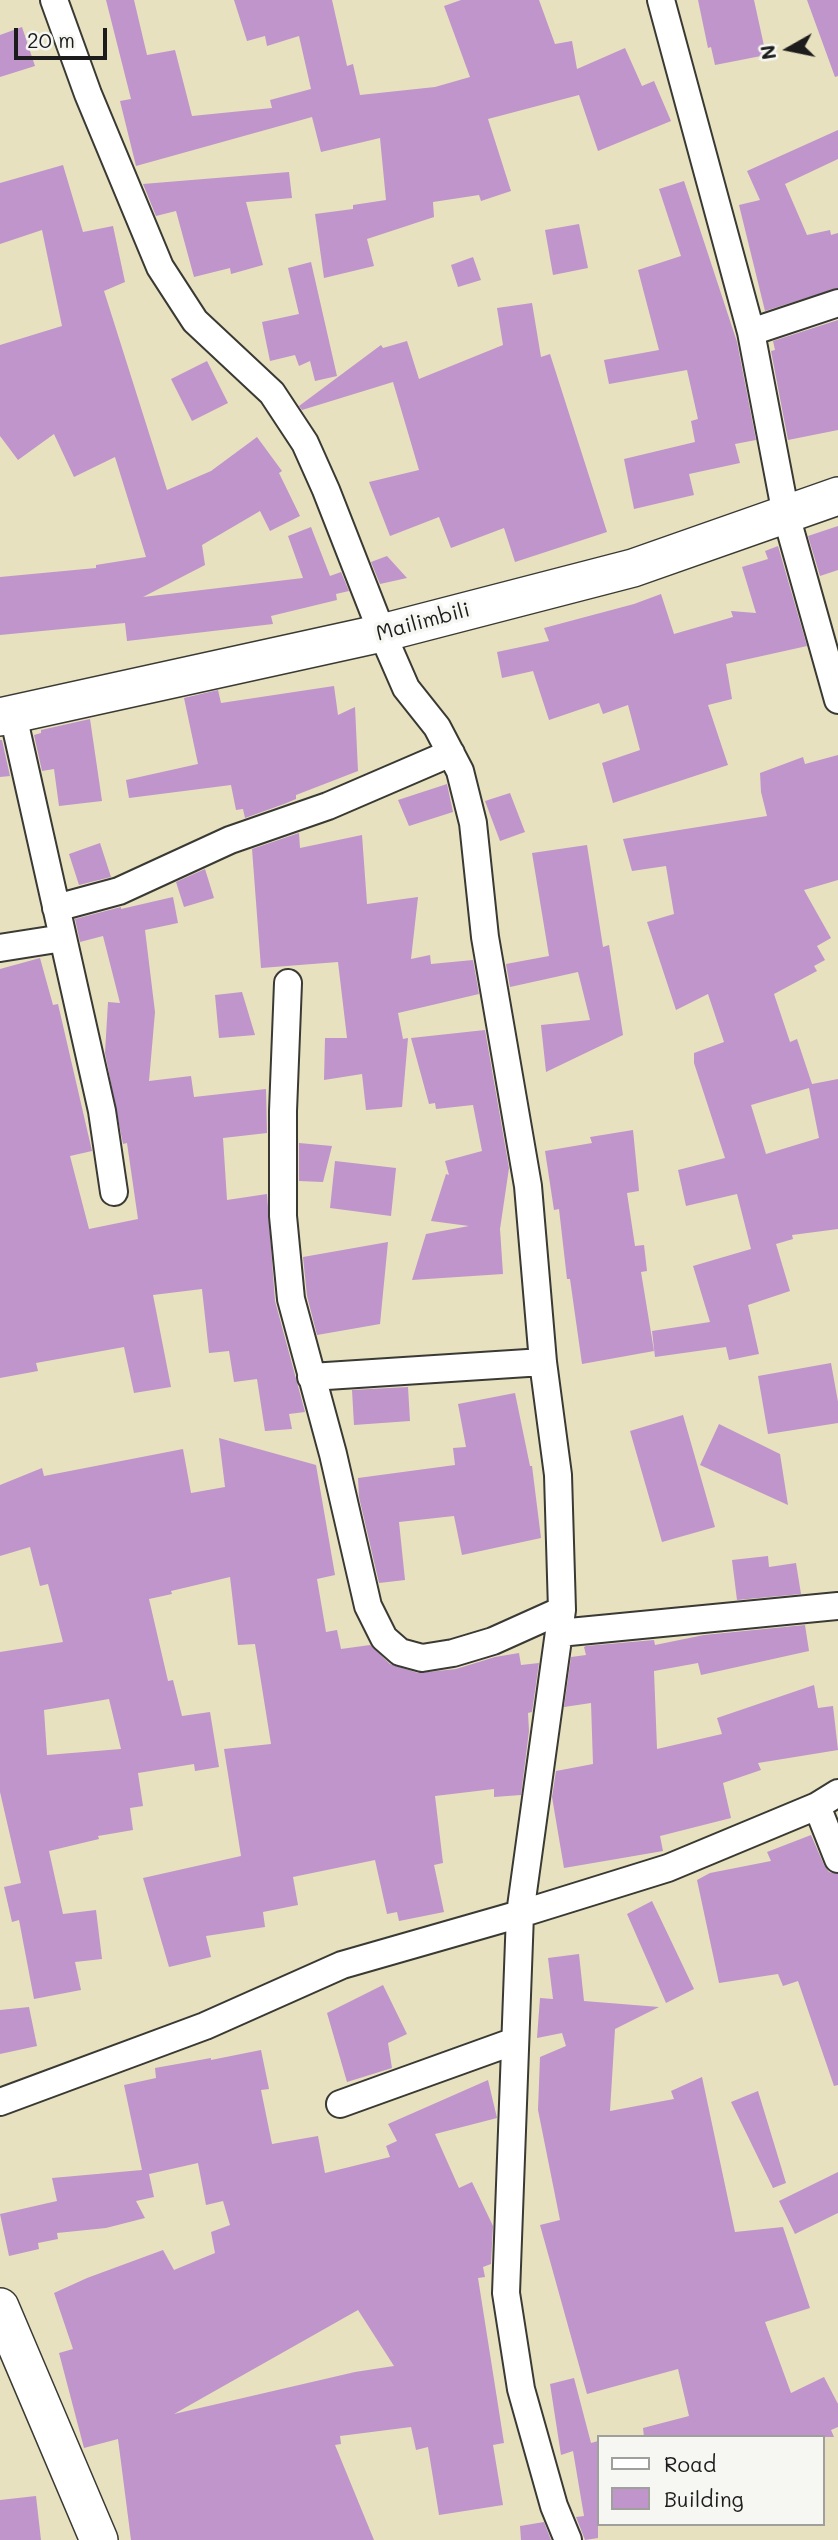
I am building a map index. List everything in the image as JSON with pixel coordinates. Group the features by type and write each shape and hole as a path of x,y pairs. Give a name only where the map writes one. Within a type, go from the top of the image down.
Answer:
{"street":[{"path":"54,0 88,94 160,267 195,321 272,393 305,443 327,490 382,633 407,688 438,727 460,771 473,823 485,937 528,1186 543,1362 558,1475 561,1622 520,1914 506,2294 521,2389 554,2506 568,2540"},
{"path":"661,0 751,332 786,515 838,700"},
{"path":"751,332 838,303"},
{"name":"Mailimbili","path":"6,716 382,633 633,568 838,496"},
{"path":"6,716 63,938 102,1111 114,1192"},
{"path":"56,908 119,891 230,840 328,806 451,753"},
{"path":"0,948 63,938"},
{"path":"288,983 283,1111 283,1216 291,1299 333,1454 368,1606 384,1639 400,1652 422,1658 453,1653 561,1622 838,1606"},
{"path":"311,1377 543,1362"},
{"path":"0,2102 205,2026 342,1965 668,1868 827,1799 838,1859"},
{"path":"340,2104 515,2041"},
{"path":"0,2307 99,2540"}],"building":[{"path":"106,0 134,0 147,55 175,50 192,116 272,108 270,100 311,89 299,36 267,46 265,36 247,41 234,0 332,0 347,66 353,64 360,95 435,87 470,77 444,6 461,0 539,0 555,44 572,41 577,69 625,48 642,86 654,81 671,121 598,151 579,95 488,119 511,191 481,201 479,195 433,202 434,217 367,239 374,266 324,278 315,214 353,209 353,205 386,200 380,138 321,152 312,117 136,166 120,101 131,99"},
{"path":"698,0 754,0 766,55 715,65 711,47 708,48"},
{"path":"807,0 838,0 838,76 835,77"},
{"path":"22,27 35,66 0,77 0,35"},
{"path":"838,130 838,159 785,184 807,235 830,230 831,235 838,233 838,288 765,311 739,205 760,200 747,171"},
{"path":"63,165 83,232 113,226 125,282 104,291 167,490 211,471 257,437 282,471 279,473 300,516 270,531 260,511 202,545 205,565 143,597 303,578 288,536 311,527 330,576 341,572 349,591 336,594 337,600 271,616 273,624 127,641 125,623 0,635 0,577 96,568 96,565 146,557 115,457 74,477 54,434 18,460 0,436 0,345 62,326 42,230 0,244 0,183"},
{"path":"289,172 292,198 246,202 263,265 231,274 230,268 194,277 176,211 156,216 143,184"},
{"path":"684,181 737,342 756,440 735,444 740,463 689,474 694,495 634,509 624,459 695,442 691,421 698,419 687,370 609,384 604,360 659,350 638,270 681,256 659,189"},
{"path":"579,224 588,268 553,275 545,230"},
{"path":"473,257 481,280 458,287 451,265"},
{"path":"311,262 337,376 315,381 310,361 299,366 295,355 270,361 262,322 299,314 288,268"},
{"path":"532,303 541,357 550,354 607,532 515,562 504,528 451,548 439,517 390,536 369,482 419,470 393,382 302,410 299,406 381,345 383,348 407,341 419,379 503,345 497,308"},
{"path":"838,320 838,430 788,440 771,351 775,350 773,341"},
{"path":"207,361 228,403 192,421 171,379"},
{"path":"838,526 838,570 820,576 808,536"},
{"path":"778,546 807,646 726,664 732,699 708,705 728,765 613,803 602,763 640,750 628,705 603,714 599,703 549,720 533,671 502,678 497,652 549,641 544,628 661,594 674,634 733,617 731,611 756,613 742,567 768,559 765,551"},
{"path":"387,556 407,578 380,584 371,562"},
{"path":"334,686 338,715 355,707 358,771 245,818 243,809 236,810 231,785 129,798 126,780 198,764 184,698 218,690 221,703"},
{"path":"90,719 102,801 59,806 54,769 42,771 34,735 41,733 41,730"},
{"path":"2,740 10,776 0,777"},
{"path":"838,755 838,880 804,890 831,938 817,946 825,960 814,966 817,971 774,994 790,1042 797,1039 812,1084 838,1079 838,1229 792,1235 793,1239 776,1244 790,1291 748,1305 759,1354 729,1360 726,1347 655,1357 652,1331 710,1322 693,1266 751,1249 737,1194 686,1206 678,1170 725,1158 694,1063 694,1053 724,1042 708,994 676,1010 647,922 674,914 666,866 632,871 623,839 767,816 760,773 803,757 805,764","holes":["809,1088 819,1138 766,1154 751,1105"]},
{"path":"447,784 453,812 409,826 398,800"},
{"path":"510,793 525,832 500,841 485,801"},
{"path":"299,833 300,848 362,835 367,904 418,897 411,959 430,955 431,964 473,960 479,994 398,1013 403,1039 408,1038 402,1107 366,1110 362,1074 324,1080 325,1038 347,1038 338,962 261,968 252,849"},
{"path":"100,843 111,877 79,885 69,854"},
{"path":"587,845 603,947 609,945 623,1035 546,1072 541,1025 590,1020 578,972 510,987 506,964 549,956 532,853"},
{"path":"205,869 214,898 184,907 176,882"},
{"path":"173,897 178,923 145,930 155,1012 149,1081 191,1076 194,1097 266,1089 267,1133 223,1138 227,1200 267,1194 275,1301 305,1412 289,1414 292,1429 265,1431 257,1379 234,1382 229,1351 209,1353 202,1289 153,1295 171,1387 134,1393 124,1347 36,1363 38,1371 0,1378 0,969 40,958 53,1005 58,1004 92,1151 70,1156 89,1229 138,1219 127,1143 123,1144 105,1053 108,1002 120,1003 103,936 80,942 75,919"},
{"path":"242,992 255,1035 219,1038 215,995"},
{"path":"485,1030 509,1168 500,1229 503,1274 412,1280 426,1234 469,1226 431,1221 446,1174 449,1175 445,1161 482,1151 473,1105 436,1109 435,1103 429,1104 411,1038"},
{"path":"633,1130 639,1191 627,1193 635,1246 644,1245 647,1271 641,1272 654,1351 582,1364 570,1279 567,1279 559,1209 554,1210 545,1151 592,1143 590,1137"},
{"path":"299,1143 332,1146 323,1182 299,1181"},
{"path":"335,1161 396,1168 391,1216 330,1208"},
{"path":"388,1242 380,1324 317,1335 307,1296 303,1257"},
{"path":"831,1363 838,1402 838,1423 768,1434 758,1376"},
{"path":"408,1387 410,1421 354,1425 352,1390"},
{"path":"515,1393 532,1466 541,1538 462,1555 454,1516 399,1522 405,1580 379,1583 359,1497 358,1478 455,1465 453,1448 466,1447 458,1404"},
{"path":"683,1415 715,1527 662,1542 630,1431"},
{"path":"719,1424 780,1454 788,1505 700,1465"},
{"path":"219,1438 316,1465 335,1575 317,1579 326,1632 337,1630 341,1649 370,1645 390,1664 418,1673 456,1669 519,1653 521,1665 539,1663 532,1712 528,1713 529,1731 521,1795 494,1797 494,1789 435,1796 443,1863 434,1865 444,1912 399,1921 397,1912 387,1914 375,1860 293,1877 298,1905 263,1912 265,1927 206,1936 211,1957 169,1967 143,1878 241,1856 224,1749 271,1744 255,1644 238,1645 230,1577 149,1599 168,1681 173,1680 182,1716 210,1712 219,1767 195,1771 194,1764 138,1773 143,1806 130,1808 133,1830 98,1836 99,1839 49,1851 63,1914 96,1910 102,1959 75,1962 81,1990 34,1999 19,1920 12,1922 4,1887 21,1883 0,1792 0,1652 63,1642 48,1584 40,1586 30,1547 0,1556 0,1485 42,1468 44,1476 183,1449 191,1493 225,1487","holes":["109,1699 121,1749 47,1755 44,1710"]},
{"path":"768,1556 769,1567 796,1563 801,1594 737,1600 732,1560"},
{"path":"805,1625 809,1651 701,1675 698,1663 654,1671 657,1749 722,1734 717,1718 814,1685 818,1708 833,1706 838,1750 758,1763 761,1770 723,1783 731,1818 660,1836 663,1851 564,1868 552,1797 556,1771 593,1764 591,1703 564,1707 571,1657 586,1655 586,1646 654,1640 655,1645 704,1635"},
{"path":"811,1835 824,1865 829,1872 838,1874 838,2085 834,2086 798,1981 783,1986 778,1974 719,1983 697,1880 710,1873 771,1861 767,1852"},
{"path":"652,1901 694,1989 666,2003 627,1914"},
{"path":"579,1954 584,2001 659,2007 615,2029 610,2111 674,2099 671,2091 702,2077 735,2232 783,2227 810,2308 765,2322 791,2393 824,2377 838,2404 838,2427 831,2430 834,2437 644,2435 643,2428 689,2416 678,2369 587,2394 540,2225 560,2220 538,2110 540,2057 566,2046 562,2033 537,2038 540,1998 553,1999 548,1958"},
{"path":"383,1985 407,2034 388,2043 392,2068 347,2082 327,2013"},
{"path":"29,2007 37,2046 0,2054 0,2010"},
{"path":"261,2050 269,2089 261,2090 272,2144 318,2136 325,2173 390,2157 386,2146 397,2141 388,2124 488,2080 497,2118 435,2134 459,2188 472,2182 493,2226 491,2264 483,2267 485,2277 478,2278 504,2443 493,2445 503,2505 439,2515 428,2447 416,2450 411,2427 340,2436 341,2444 335,2445 374,2540 131,2540 118,2439 84,2448 59,2353 73,2349 54,2293 163,2250 174,2270 215,2253 211,2232 230,2225 223,2201 206,2205 198,2163 149,2174 154,2197 136,2201 145,2218 106,2228 57,2233 58,2239 38,2243 39,2249 9,2256 0,2214 57,2201 52,2178 142,2170 124,2085 156,2078 155,2068","holes":["358,2310 394,2366 355,2372 174,2414"]},
{"path":"758,2091 786,2183 773,2188 731,2102"},
{"path":"838,2172 838,2213 795,2234 779,2201"},
{"path":"574,2378 591,2443 596,2442 598,2538 585,2540 576,2517 584,2516 573,2451 561,2455 550,2384"},
{"path":"36,2496 41,2540 0,2540 0,2500"},
{"path":"544,2522 551,2540 521,2540 520,2526"}]}
